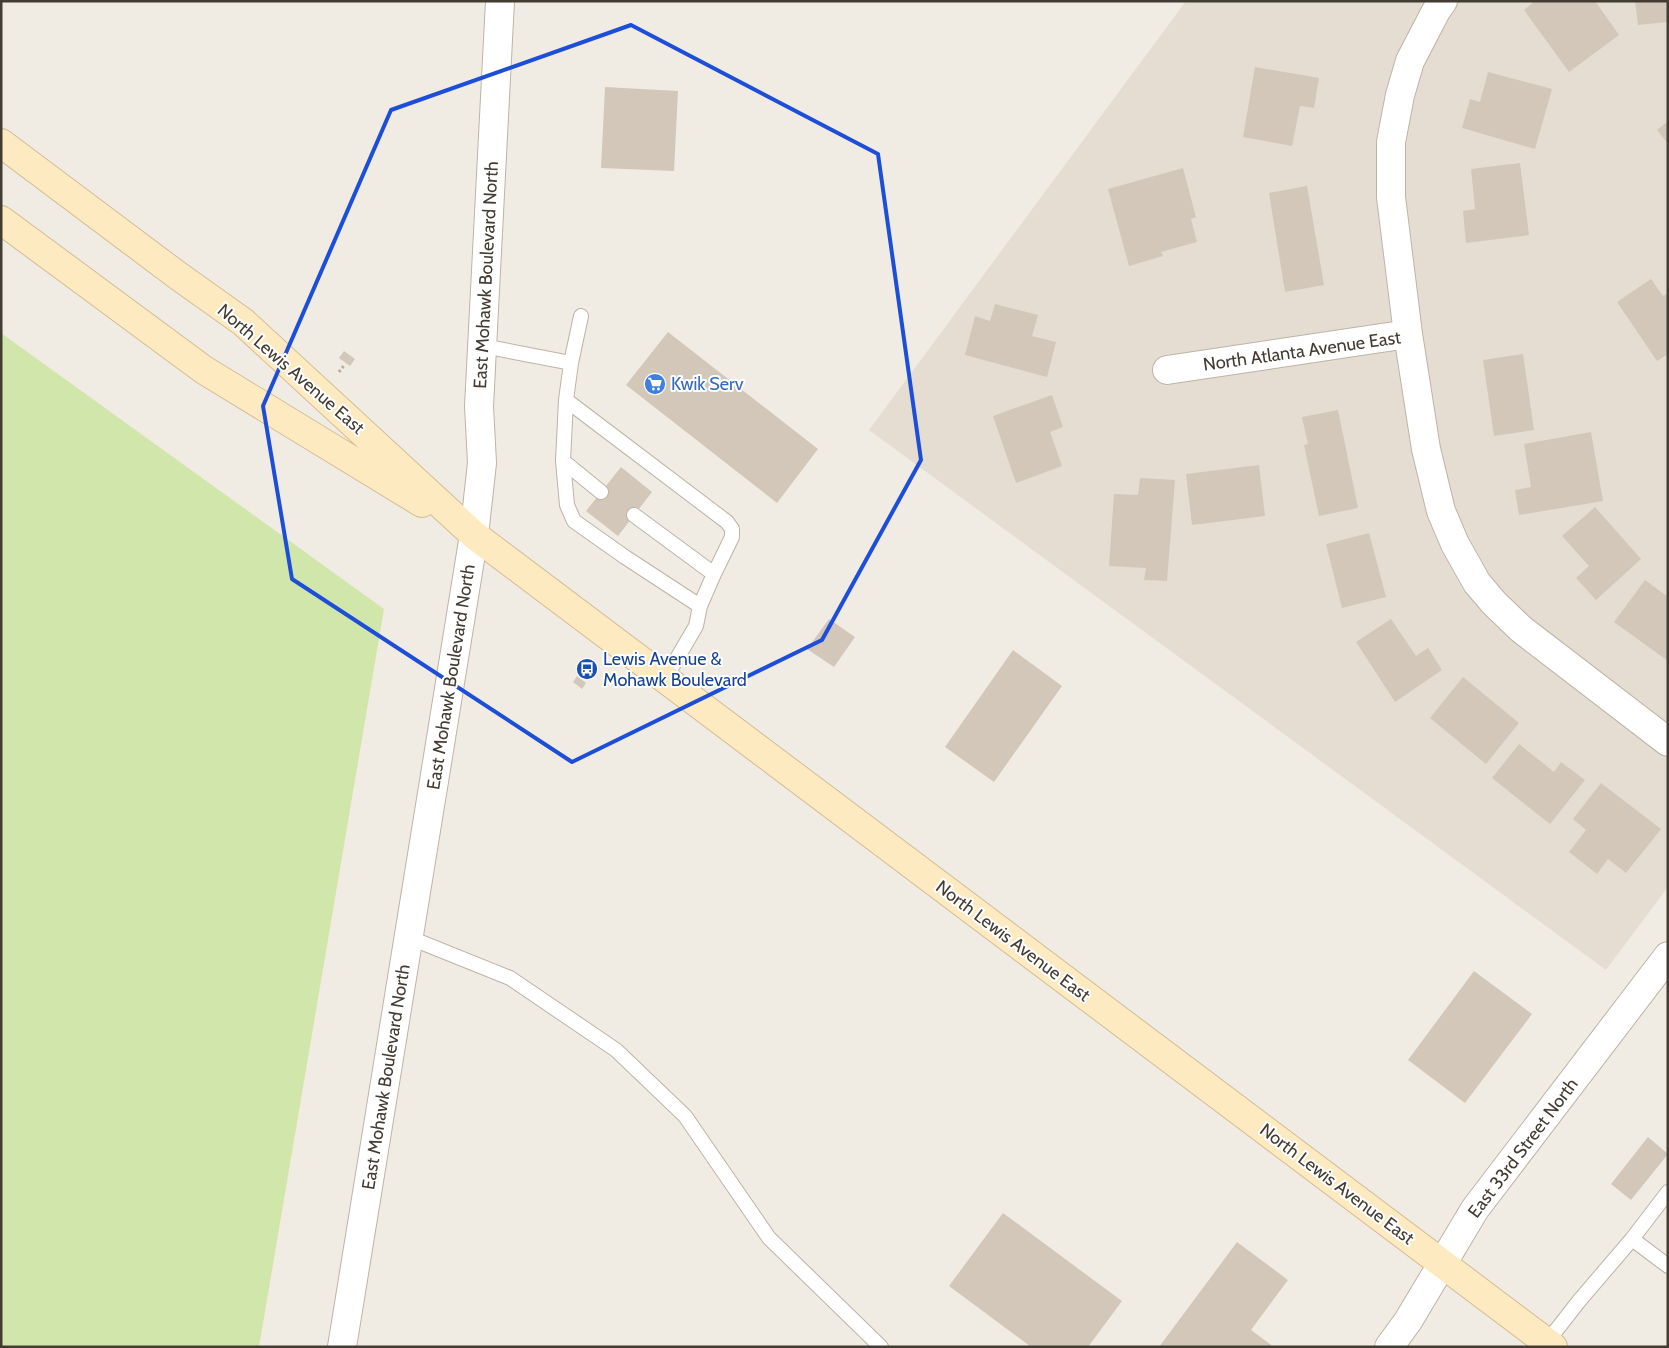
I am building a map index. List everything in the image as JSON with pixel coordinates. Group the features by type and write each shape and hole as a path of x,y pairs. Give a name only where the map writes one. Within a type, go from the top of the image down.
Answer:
{"main road":[{"name":"North Lewis Avenue East","path":"1,143 243,322 474,535"},
{"name":"North Lewis Avenue East","path":"1,220 204,370 474,535 1550,1344"}],"street":[{"name":"East Mohawk Boulevard North","path":"342,1347 474,535 482,464 479,406 500,1"},
{"path":"1408,334 1391,197 1391,142 1400,95 1410,61 1443,1"},
{"name":"North Atlanta Avenue East","path":"1167,370 1408,334 1426,449 1440,511 1455,544 1477,583 1521,629 1668,742"},
{"name":"East 33rd Street North","path":"1389,1347 1444,1264 1474,1209 1668,956"}],"lane":[{"path":"581,316 570,363 566,400 563,461 567,505 574,521 700,606"},
{"path":"483,346 570,363"},
{"path":"566,400 727,522 732,529 732,537 700,606 696,626 665,679"},
{"path":"563,461 601,492"},
{"path":"634,515 714,574"},
{"path":"408,937 510,978 616,1050 685,1116 769,1238 881,1347"},
{"path":"1550,1344 1579,1300 1632,1240 1668,1192"},
{"path":"1632,1240 1668,1266"}],"highlighted area":[{"path":"631,25 878,154 921,460 822,640 572,762 292,579 263,406 391,110"}],"shaded area":[{"path":"1186,1 1668,1 1668,887 1606,970 869,430"}],"green space":[{"path":"1,333 384,609 259,1347 1,1347"}],"building":[{"path":"1535,1 1595,1 1619,35 1569,72 1524,10"},
{"path":"1635,1 1668,1 1668,22 1638,25"},
{"path":"1255,67 1319,78 1314,108 1300,106 1292,146 1243,137"},
{"path":"1488,72 1552,89 1535,149 1462,128 1470,99 1480,102"},
{"path":"605,87 678,91 674,171 601,168"},
{"path":"1668,121 1668,144 1657,130"},
{"path":"1520,163 1529,235 1466,243 1463,211 1475,209 1471,169"},
{"path":"1183,168 1196,217 1191,219 1197,242 1161,252 1163,256 1129,266 1108,189"},
{"path":"1307,186 1324,285 1285,292 1269,193"},
{"path":"1651,279 1663,296 1668,293 1668,354 1657,361 1617,302"},
{"path":"995,304 1038,315 1032,336 1056,342 1047,377 965,355 975,316 990,321"},
{"path":"668,332 818,449 777,503 626,385"},
{"path":"344,351 355,359 350,366 339,358"},
{"path":"1523,354 1534,430 1494,436 1483,360"},
{"path":"1052,395 1063,427 1050,432 1062,466 1016,483 993,416"},
{"path":"1338,410 1358,508 1319,516 1304,445 1308,444 1302,417"},
{"path":"1591,432 1603,501 1519,515 1515,490 1531,487 1524,444"},
{"path":"1259,465 1265,516 1192,525 1186,474"},
{"path":"621,467 652,492 618,536 586,511"},
{"path":"1140,478 1175,480 1167,581 1144,580 1146,568 1109,566 1114,494 1138,495"},
{"path":"1595,507 1641,559 1596,600 1576,578 1589,566 1562,536"},
{"path":"1369,533 1386,597 1342,608 1326,544"},
{"path":"1645,580 1668,597 1668,661 1614,622"},
{"path":"829,619 855,637 834,667 807,649"},
{"path":"1391,619 1416,656 1428,648 1442,670 1395,702 1356,642"},
{"path":"1013,650 1062,686 994,782 945,747"},
{"path":"577,676 586,683 582,689 573,682"},
{"path":"1463,677 1519,723 1486,764 1430,718"},
{"path":"1519,744 1554,772 1561,762 1585,780 1550,824 1492,778"},
{"path":"1601,783 1661,829 1626,873 1608,859 1597,874 1569,852 1586,830 1573,819"},
{"path":"1474,971 1532,1014 1465,1103 1408,1060"},
{"path":"1648,1137 1668,1154 1631,1200 1611,1184"},
{"path":"1003,1213 1122,1301 1088,1347 1031,1347 949,1286"},
{"path":"1237,1242 1288,1280 1251,1330 1274,1347 1159,1347"}],"place":[{"name":"Kwik Serv","path":"655,384"},
{"name":"Lewis Avenue & Mohawk Boulevard","path":"587,669"}]}
